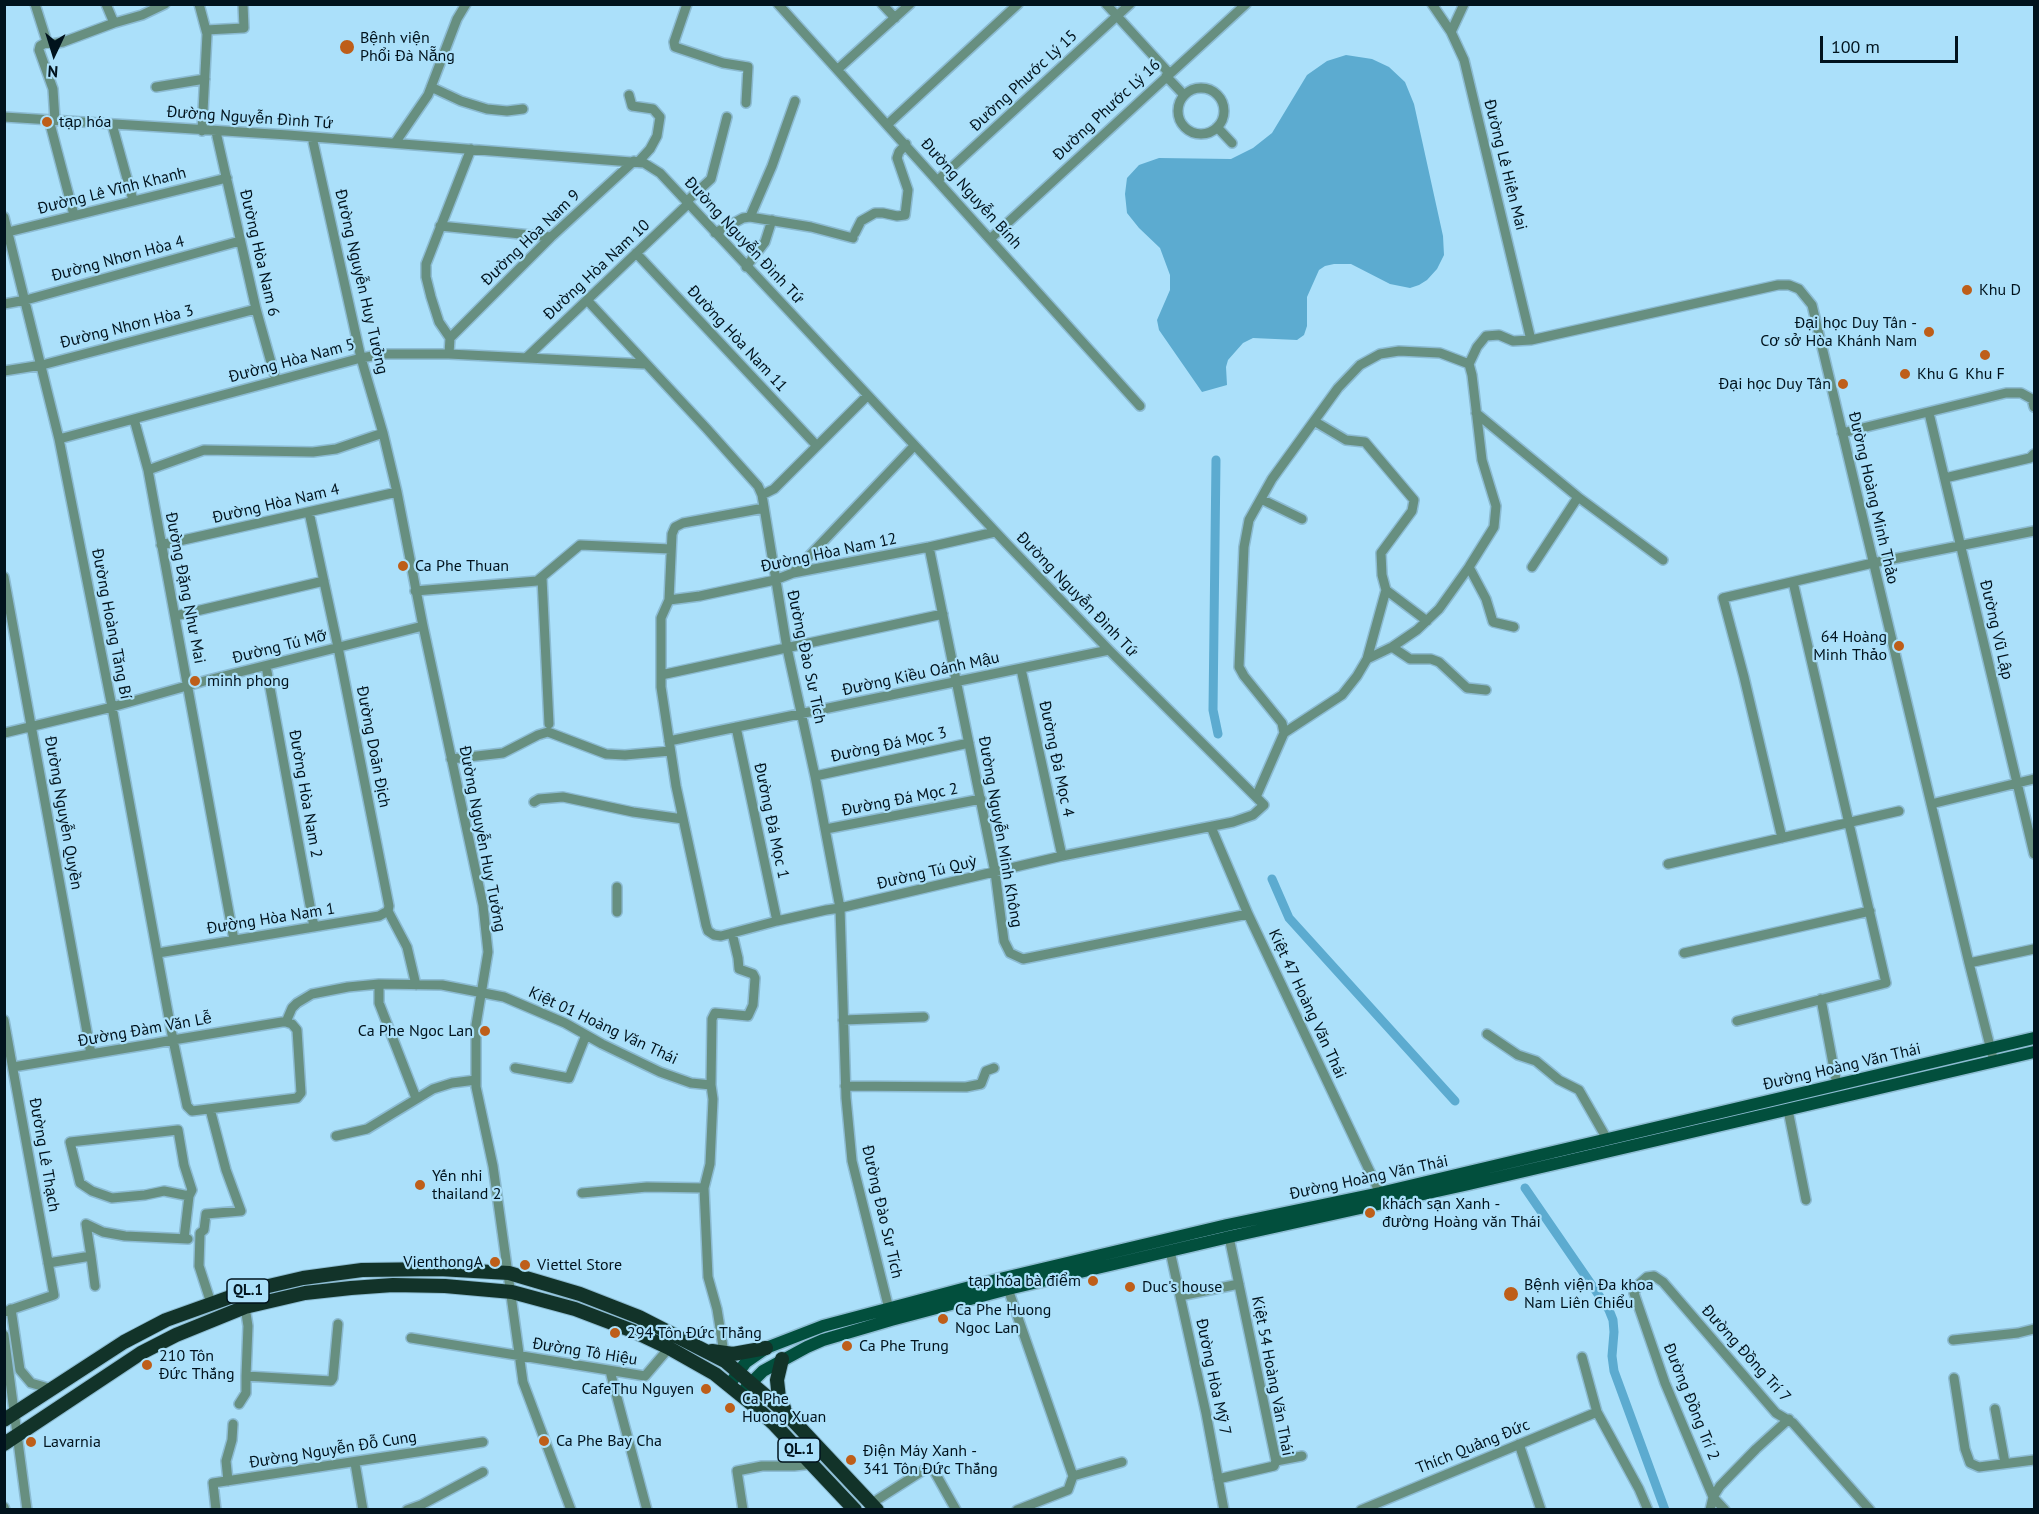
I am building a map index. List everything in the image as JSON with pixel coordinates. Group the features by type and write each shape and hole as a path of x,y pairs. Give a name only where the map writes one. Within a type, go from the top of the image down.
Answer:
{"highway":[{"name":"QL.1","path":"10,1417 124,1342 166,1320 211,1303 277,1283 362,1270 427,1269 509,1273 580,1294 639,1317 701,1348 738,1372 786,1413 874,1506"},
{"path":"362,1270 364,1287"},
{"name":"QL.1","path":"4,1444 141,1353 176,1335 245,1307 305,1293 364,1287 420,1285 512,1292 575,1309 633,1331 715,1374 773,1423 855,1509"},
{"path":"701,1348 733,1354 766,1348"},
{"path":"782,1359 777,1380 779,1398 786,1413"}],"main road":[{"name":"Đường Hoàng Văn Thái","path":"729,1385 746,1362 766,1348 823,1326 1004,1278 1227,1225 1380,1193 1463,1180 1607,1139 2034,1038"},
{"name":"Đường Hoàng Văn Thái","path":"740,1394 763,1371 782,1359 823,1340 1008,1289 1463,1180 1788,1110 2034,1052"}],"street":[{"path":"35,4 47,42"},
{"path":"106,4 114,23"},
{"path":"74,215 52,120 54,101 51,81 40,53 40,46 47,42 52,44 63,42 142,15 165,4"},
{"path":"199,4 206,30 202,131"},
{"path":"206,30 244,28 243,4"},
{"path":"395,143 420,108 431,87 457,19 466,4"},
{"path":"687,4 674,42 675,47 723,63 748,67 746,103"},
{"name":"Đường Nguyễn Bính","path":"778,4 1140,406"},
{"path":"882,4 895,18"},
{"path":"838,69 910,4"},
{"path":"888,124 1018,4"},
{"path":"1106,4 1184,95"},
{"name":"Đường Phước Lý 15","path":"938,180 1130,4"},
{"name":"Đường Phước Lý 16","path":"990,239 1246,4"},
{"name":"Đường Lê Hiến Mai","path":"1432,4 1451,32 1464,60 1531,340"},
{"path":"1451,32 1464,4"},
{"path":"156,87 205,80"},
{"path":"431,87 487,110 523,109"},
{"path":"1197,88 1212,91 1218,96 1224,109 1223,116 1216,127 1201,134 1187,129 1179,116 1180,101 1184,95 1197,88"},
{"name":"Đường Hòa Nam 9","path":"450,338 551,237 650,148 657,136 660,117 653,109 632,106 628,95"},
{"path":"750,217 772,166 795,101"},
{"name":"Đường Nguyễn Đình Tứ","path":"4,117 636,161 660,173 995,532 1109,651 1264,805"},
{"name":"Đường Hòa Nam 10","path":"526,358 711,179 727,117"},
{"path":"112,124 133,200"},
{"path":"1216,127 1232,143"},
{"name":"Đường Hòa Nam 6","path":"216,132 256,309 276,380"},
{"name":"Đường Nguyễn Huy Tưởng","path":"312,137 361,358 398,492 415,591 486,926 488,958 476,1025 476,1080 509,1273"},
{"path":"715,233 742,218 750,217 854,235 861,220 875,213 905,215 908,190 897,158 898,152 906,144"},
{"path":"449,354 450,338 439,322 426,277 426,264 471,149"},
{"name":"Đường Lê Vĩnh Khanh","path":"6,233 227,178"},
{"name":"Đường Hoàng Tăng Bí","path":"4,217 6,233 26,300 59,439 112,707 173,1040 189,1110 210,1109"},
{"path":"747,267 765,242 772,220"},
{"path":"440,226 551,237"},
{"name":"Đường Nhơn Hòa 4","path":"4,304 26,300 240,241"},
{"name":"Đường Hòa Nam 11","path":"636,254 817,446"},
{"name":"Đường Hoàng Minh Thảo","path":"1469,364 1486,336 1499,335 1513,341 1531,340 1789,285 1799,289 1812,305 1968,963 1994,1062"},
{"name":"Đường Đào Sư Tích","path":"586,300 758,486 762,495 775,580 840,908 845,1086 852,1161 889,1309"},
{"name":"Đường Nhơn Hòa 3","path":"4,371 42,364 256,309"},
{"path":"1284,733 1282,723 1239,667 1244,547 1249,520 1272,479 1338,387 1360,365 1380,354 1399,351 1440,353 1469,364 1482,460 1496,506 1494,526 1469,567 1439,609 1392,647 1367,659"},
{"name":"Đường Hòa Nam 5","path":"59,439 276,380 384,354 449,354 645,364"},
{"path":"1842,433 2006,393 2020,393 2032,399 2034,407"},
{"path":"762,495 774,489 867,396"},
{"path":"1476,413 1578,496 1663,560"},
{"name":"Đường Vũ Lập","path":"1929,413 2034,854"},
{"name":"Đường Đặng Như Mai","path":"134,419 148,470 234,940"},
{"path":"1256,797 1284,733 1342,695 1367,659 1386,590 1382,575 1381,553 1412,511 1414,500 1365,442 1346,440 1314,421"},
{"path":"148,470 204,450 313,452 336,449 383,433"},
{"path":"793,573 914,446"},
{"path":"1945,478 2030,458 2034,454"},
{"name":"Đường Hòa Nam 4","path":"160,545 398,492"},
{"path":"1532,567 1578,496"},
{"path":"1261,499 1302,519"},
{"name":"Đường Tú Quỳ","path":"764,508 679,524 673,529 669,600 661,618 662,675 670,752 705,925 714,935 721,936 777,921 1062,856 1211,827 1253,815 1264,805"},
{"name":"Đường Doãn Địch","path":"309,512 338,647 389,906 388,911 407,947 416,985"},
{"path":"1782,838 1723,598 1873,563 2034,531"},
{"name":"Đường Hòa Nam 12","path":"669,600 700,596 775,580 793,573 995,532"},
{"path":"415,591 537,581 580,545 671,549"},
{"name":"Đường Nguyễn Minh Không","path":"929,547 995,872 1004,941 1010,953 1023,959 1248,914"},
{"path":"1469,567 1486,599 1493,622 1514,627"},
{"name":"Đường Nguyễn Quyền","path":"4,577 91,1054"},
{"path":"542,578 549,724"},
{"path":"175,616 324,581"},
{"path":"1737,1021 1886,983 1793,582"},
{"path":"1386,590 1427,621"},
{"path":"662,675 944,614"},
{"name":"Đường Tú Mỡ","path":"4,733 423,626"},
{"path":"1392,647 1410,659 1431,659 1438,662 1467,688 1486,690"},
{"name":"Đường Kiều Oánh Mậu","path":"669,741 1109,651"},
{"name":"Đường Hòa Nam 2","path":"266,666 314,927"},
{"name":"Đường Đá Mọc 4","path":"1021,669 1062,856"},
{"name":"Đường Đá Mọc 1","path":"736,727 777,921"},
{"path":"451,759 503,753 548,732 606,754 670,752"},
{"name":"Đường Đá Mọc 3","path":"815,776 969,743"},
{"path":"1931,804 2034,779"},
{"path":"534,802 539,799 563,797 633,812 683,819"},
{"name":"Đường Đá Mọc 2","path":"826,829 981,800"},
{"path":"1668,864 1899,811"},
{"name":"Kiệt 47 Hoàng Văn Thái","path":"1211,827 1248,914 1380,1193"},
{"path":"617,888 617,912"},
{"name":"Đường Hòa Nam 1","path":"158,952 379,916 388,911"},
{"path":"1684,953 1870,911"},
{"path":"723,1353 717,1309 708,1277 704,1188 710,1164 713,1099 711,1085 712,1020 715,1013 746,1017 751,1011 754,976 752,973 738,969 738,958 732,933"},
{"path":"1968,963 2034,949"},
{"path":"211,1303 199,1266 199,1239 200,1233 204,1230 206,1214 241,1211 226,1170 210,1109 300,1096 297,1030 292,1024 284,1022 292,1008 312,994 379,984 442,985 482,994"},
{"path":"379,984 379,1003 416,1098"},
{"name":"Kiệt 01 Hoàng Văn Thái","path":"482,994 504,997 565,1023 660,1071 691,1083 711,1085"},
{"path":"1821,999 1837,1085"},
{"path":"843,1020 924,1017"},
{"name":"Đường Lê Thạch","path":"4,1020 54,1295 8,1310"},
{"name":"Đường Đàm Văn Lễ","path":"13,1067 284,1022"},
{"path":"1487,1034 1518,1055 1536,1061 1559,1080 1579,1090 1607,1139"},
{"path":"515,1068 569,1078 586,1035"},
{"path":"845,1086 978,1086 984,1080 986,1071 994,1068"},
{"path":"336,1136 367,1129 416,1098 444,1085 476,1080"},
{"path":"1788,1110 1806,1200"},
{"path":"184,1239 189,1196 192,1190 184,1165 178,1130 70,1142 80,1183 92,1191 112,1198 145,1196 164,1191 189,1196"},
{"path":"582,1193 647,1187 704,1188"},
{"path":"95,1286 86,1224 103,1232 125,1236 199,1239"},
{"name":"Kiệt 54 Hoàng Văn Thái","path":"1218,1479 1274,1466 1276,1461 1229,1237"},
{"name":"Đường Hòa Mỹ 7","path":"1170,1251 1206,1413 1222,1508"},
{"path":"48,1263 91,1256"},
{"name":"Đường Tô Hiệu","path":"509,1273 523,1382 571,1509"},
{"name":"Đường Đồng Trí 7","path":"1638,1306 1634,1293 1641,1280 1654,1276 1663,1282 1776,1413 1789,1419 1870,1509"},
{"path":"1180,1296 1239,1284"},
{"path":"1008,1289 1073,1476 1068,1490 1017,1509"},
{"name":"Đường Đồng Trí 2","path":"1638,1306 1665,1383 1713,1497"},
{"path":"239,1404 246,1393 248,1326 245,1307"},
{"path":"8,1310 20,1370 32,1383 52,1389"},
{"path":"246,1376 331,1381 338,1324"},
{"path":"1953,1340 2018,1333 2034,1329"},
{"path":"4,1335 10,1417 18,1434 27,1509"},
{"name":"Đường Tô Hiệu","path":"411,1338 645,1376 669,1348"},
{"path":"1582,1358 1597,1412 1639,1488 1648,1509"},
{"path":"610,1371 647,1509"},
{"path":"1954,1378 1965,1449 1970,1463 1979,1467 2034,1460"},
{"path":"1995,1409 2005,1463"},
{"name":"Thích Quảng Đức","path":"1361,1509 1597,1412"},
{"path":"1710,1509 1713,1497 1720,1486 1789,1419"},
{"path":"228,1481 226,1461 232,1440 233,1424"},
{"name":"Đường Nguyễn Đỗ Cung","path":"216,1509 213,1483 483,1442"},
{"path":"1519,1444 1541,1509"},
{"path":"1276,1461 1302,1456"},
{"path":"355,1462 363,1509"},
{"path":"1073,1476 1122,1462"},
{"path":"743,1509 737,1471 762,1466 813,1464"},
{"path":"874,1506 927,1468 933,1469 956,1509"},
{"path":"407,1509 483,1472"},
{"path":"1713,1497 1725,1509"}],"water":[{"path":"1346,55 1372,59 1389,67 1405,82 1414,104 1443,236 1444,255 1437,269 1427,280 1410,288 1390,284 1351,264 1325,266 1319,270 1307,297 1307,326 1304,335 1297,340 1253,338 1243,343 1228,360 1227,385 1202,392 1159,330 1157,320 1170,290 1170,275 1160,248 1127,213 1125,194 1127,178 1139,165 1159,158 1231,159 1253,148 1272,133 1307,75 1327,61"}],"waterway":[{"path":"1216,460 1213,710 1218,734"},
{"path":"1272,879 1289,918 1455,1101"},
{"path":"1525,1188 1609,1310 1614,1332 1612,1356 1614,1371 1665,1510"}],"place":[{"name":"Bệnh viện Phổi Đà Nẵng","path":"347,47"},
{"name":"tạp hóa","path":"47,122"},
{"name":"Khu D","path":"1967,290"},
{"name":"Đại học Duy Tân - Cơ sở Hòa Khánh Nam","path":"1929,332"},
{"name":"Khu F","path":"1985,355"},
{"name":"Khu G","path":"1905,374"},
{"name":"Đại học Duy Tân","path":"1843,384"},
{"name":"Ca Phe Thuan","path":"403,566"},
{"name":"64 Hoàng Minh Thảo","path":"1899,646"},
{"name":"minh phong","path":"195,681"},
{"name":"Ca Phe Ngoc Lan","path":"485,1031"},
{"name":"Yến nhi thailand 2","path":"420,1185"},
{"name":"khách sạn Xanh - đường Hoàng văn Thái","path":"1370,1213"},
{"name":"VienthongA","path":"495,1262"},
{"name":"Viettel Store","path":"525,1265"},
{"name":"tạp hóa bà điểm","path":"1093,1281"},
{"name":"Duc's house","path":"1130,1287"},
{"name":"Bệnh viện Đa khoa Nam Liên Chiểu","path":"1511,1294"},
{"name":"Ca Phe Huong Ngoc Lan","path":"943,1319"},
{"name":"294 Tôn Đức Thắng","path":"615,1333"},
{"name":"Ca Phe Trung","path":"847,1346"},
{"name":"210 Tôn Đức Thắng","path":"147,1365"},
{"name":"CafeThu Nguyen","path":"706,1389"},
{"name":"Ca Phe Huong Xuan","path":"730,1408"},
{"name":"Ca Phe Bay Cha","path":"544,1441"},
{"name":"Lavarnia","path":"31,1442"},
{"name":"Điện Máy Xanh - 341 Tôn Đức Thắng","path":"851,1460"}]}
